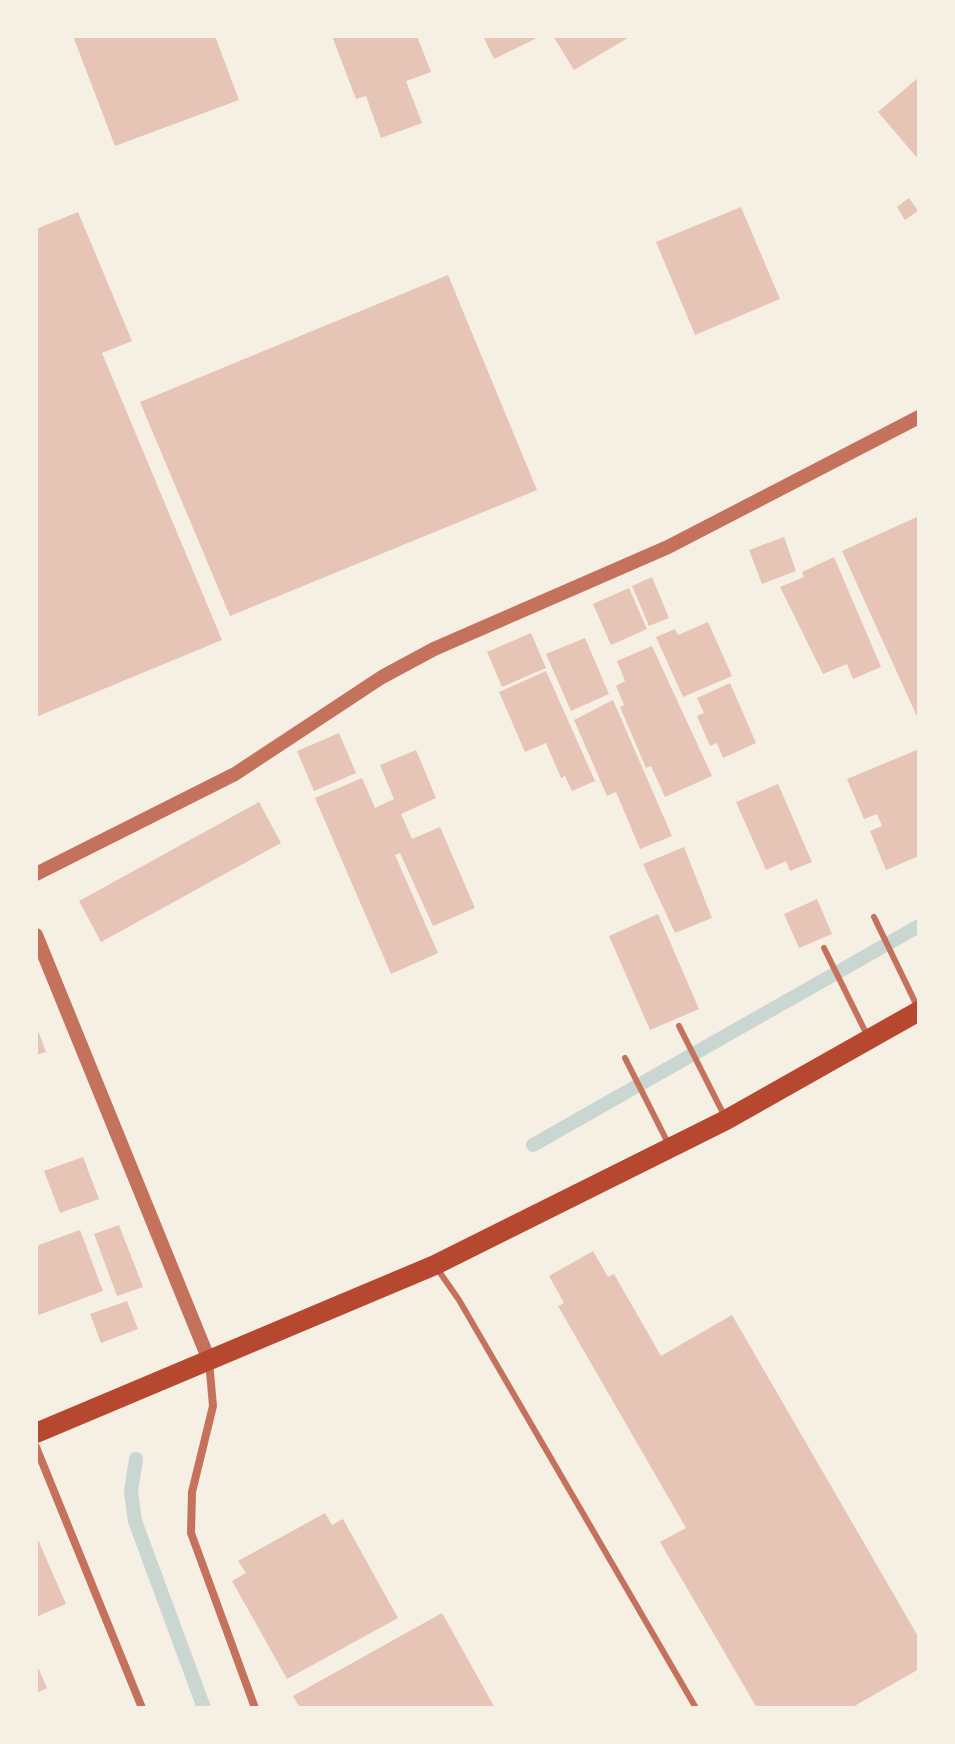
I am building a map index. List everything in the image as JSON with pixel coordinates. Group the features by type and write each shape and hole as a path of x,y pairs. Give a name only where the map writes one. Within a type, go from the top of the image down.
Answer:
{"main road":[{"path":"36,1433 435,1265 726,1120 919,1010"}],"street":[{"path":"36,874 235,774 382,677 434,649 668,547 919,417"},
{"path":"36,935 209,1360 213,1406 192,1492 191,1533 255,1708"},
{"path":"36,1447 142,1708"}],"lane":[{"path":"874,917 919,1010"},
{"path":"824,948 869,1040"},
{"path":"679,1026 699,1067 706,1074 726,1120"},
{"path":"625,1058 670,1149"},
{"path":"435,1265 459,1300 696,1708"}],"building":[{"path":"73,36 215,36 239,100 115,146"},
{"path":"332,36 417,36 431,72 406,81 422,123 381,138 366,96 356,99"},
{"path":"483,36 541,36 494,59"},
{"path":"553,36 631,36 574,70"},
{"path":"919,77 919,160 878,112"},
{"path":"909,198 918,211 905,220 897,207"},
{"path":"741,207 780,299 695,335 656,242"},
{"path":"78,212 132,341 102,353 222,640 36,717 36,229"},
{"path":"448,275 537,490 230,616 140,402"},
{"path":"919,516 919,721 842,551"},
{"path":"784,537 796,571 762,584 749,550"},
{"path":"834,557 881,667 853,679 847,664 823,674 780,587 804,577 802,572"},
{"path":"652,577 669,618 649,626 632,586"},
{"path":"629,588 647,629 611,645 593,604"},
{"path":"708,622 732,676 683,697 656,637 675,629 678,635"},
{"path":"531,633 546,668 502,687 487,652"},
{"path":"585,638 609,694 571,711 546,654"},
{"path":"652,646 712,776 665,797 651,766 646,768 620,707 624,705 616,686 625,681 617,661"},
{"path":"546,671 595,781 572,791 565,776 561,778 546,743 525,752 499,692"},
{"path":"730,683 756,743 723,758 717,743 710,746 697,716 704,713 697,698"},
{"path":"613,700 672,836 640,849 616,792 607,796 574,720"},
{"path":"339,733 356,773 314,791 297,751"},
{"path":"919,749 919,856 886,870 870,831 882,826 877,814 864,819 847,779"},
{"path":"416,750 436,798 401,814 412,839 440,827 475,908 433,926 400,853 395,855 438,953 391,974 315,798 362,778 375,808 394,799 380,765"},
{"path":"778,784 812,862 790,871 786,861 766,870 736,802"},
{"path":"259,802 281,843 101,942 79,901"},
{"path":"684,847 712,918 675,933 643,864"},
{"path":"817,899 832,934 799,948 784,914"},
{"path":"658,914 699,1009 650,1030 609,936"},
{"path":"36,1025 46,1052 36,1055"},
{"path":"83,1157 99,1199 60,1213 44,1171"},
{"path":"119,1225 143,1287 117,1296 94,1234"},
{"path":"80,1230 103,1291 36,1316 36,1246"},
{"path":"593,1251 608,1277 614,1274 661,1356 732,1315 919,1638 919,1669 851,1708 757,1708 660,1542 686,1528 558,1306 564,1303 549,1276"},
{"path":"127,1301 138,1329 101,1343 90,1314"},
{"path":"325,1513 332,1525 343,1519 398,1618 287,1679 232,1581 246,1573 238,1561"},
{"path":"36,1535 66,1604 36,1617"},
{"path":"442,1613 495,1708 300,1708 293,1696"},
{"path":"36,1663 47,1688 36,1693"}],"waterway":[{"path":"533,1145 919,926"},
{"path":"136,1459 131,1492 135,1521 204,1708"}]}
